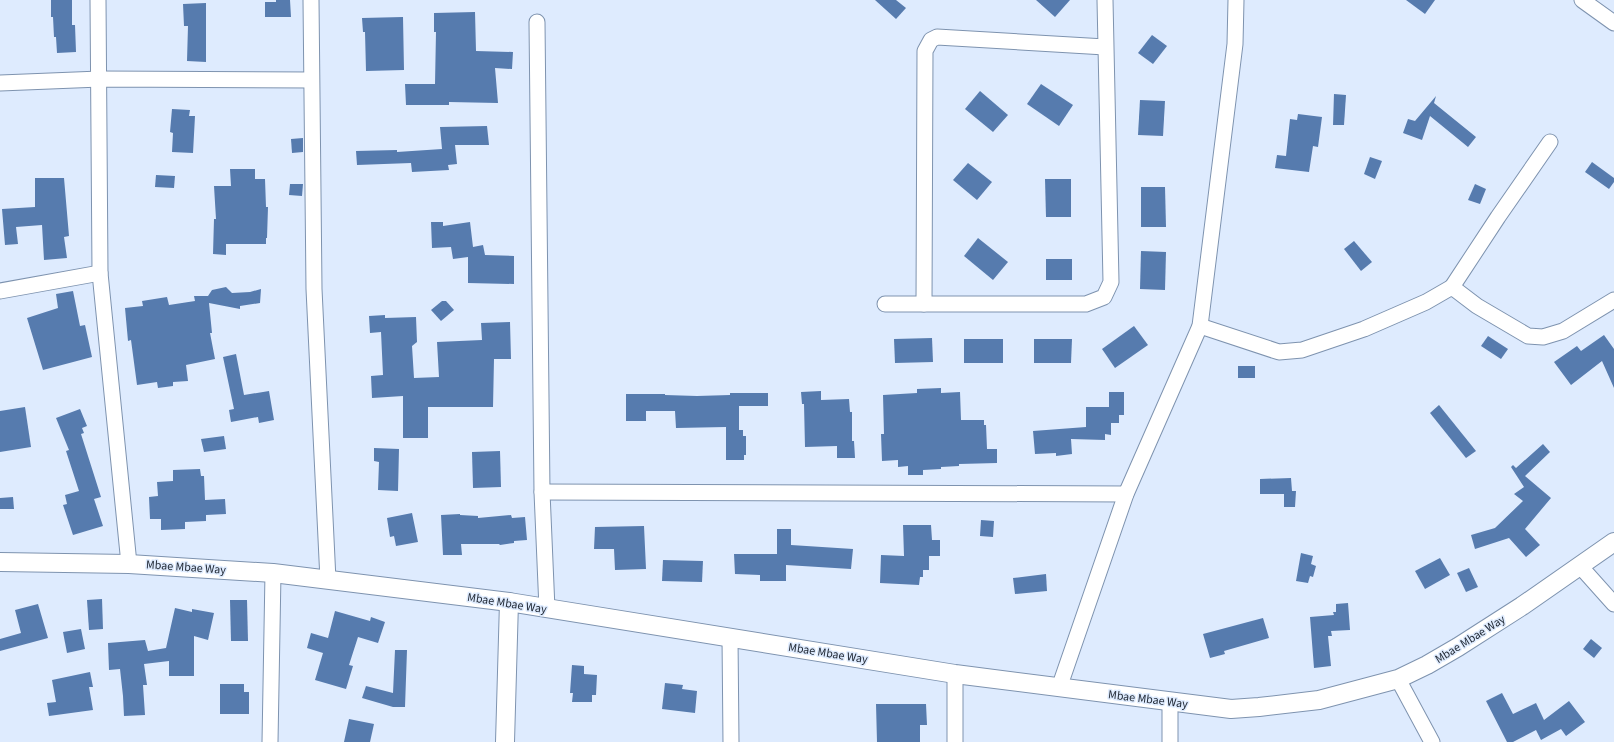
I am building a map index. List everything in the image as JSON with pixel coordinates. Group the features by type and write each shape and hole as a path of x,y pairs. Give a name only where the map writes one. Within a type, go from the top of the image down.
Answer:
{"street":[{"path":"98,0 100,79 100,273 129,564"},
{"path":"311,0 314,289 328,580"},
{"path":"885,304 1086,304 1104,297 1111,282 1105,0"},
{"path":"1059,688 1126,494 1200,326 1235,44 1236,0"},
{"path":"1582,0 1614,23"},
{"path":"537,22 542,492 547,609"},
{"path":"924,304 925,51 931,40 937,37 1105,47"},
{"path":"0,83 100,79 311,80"},
{"path":"1200,326 1279,352 1302,350 1364,329 1426,302 1452,287 1550,142"},
{"path":"0,291 100,273"},
{"path":"1452,287 1477,306 1528,336 1543,337 1563,331 1614,300"},
{"path":"542,492 1126,494"},
{"name":"Mbae Mbae Way","path":"0,562 129,564 273,573 509,602 955,674 1231,709 1319,700 1398,679 1427,665 1458,647 1522,606 1614,542"},
{"path":"1580,566 1614,604"},
{"path":"270,742 273,573"},
{"path":"505,742 509,602"},
{"path":"730,637 731,742"},
{"path":"955,674 955,742"},
{"path":"1398,679 1432,742"},
{"path":"1170,702 1170,742"}],"building":[{"path":"51,0 72,0 72,25 75,25 76,52 57,53 56,37 54,37 53,17 51,17"},
{"path":"276,0 290,0 291,17 265,17 265,2 276,2"},
{"path":"875,0 896,0 906,8 896,19"},
{"path":"1036,0 1070,0 1055,17"},
{"path":"1406,0 1435,0 1425,14"},
{"path":"206,3 206,62 187,61 188,26 184,26 183,4"},
{"path":"475,12 476,51 513,52 512,69 495,68 498,103 449,102 449,105 406,105 405,84 435,84 436,32 434,32 434,13"},
{"path":"403,17 404,70 366,71 365,32 363,32 362,18"},
{"path":"1152,35 1167,46 1153,64 1138,53"},
{"path":"1041,84 1073,105 1059,126 1027,104"},
{"path":"980,91 1008,115 993,132 965,109"},
{"path":"1334,94 1346,95 1344,125 1333,125"},
{"path":"1436,96 1434,103 1476,137 1468,147 1430,116 1422,140 1403,133 1408,119 1415,121"},
{"path":"1140,100 1165,101 1163,136 1138,135"},
{"path":"172,109 190,110 189,116 195,116 193,153 172,152 173,133 170,132"},
{"path":"1298,114 1322,117 1318,147 1313,146 1309,172 1275,168 1277,155 1286,156 1290,119 1297,120"},
{"path":"487,126 489,145 455,145 457,164 448,165 449,170 412,172 411,163 357,165 356,151 397,150 397,152 442,149 440,127"},
{"path":"303,138 303,152 292,153 291,139"},
{"path":"1370,157 1382,161 1375,179 1364,174"},
{"path":"1592,162 1614,178 1614,182 1609,189 1585,172"},
{"path":"968,163 992,182 977,200 953,180"},
{"path":"230,169 255,169 255,179 265,179 266,207 268,207 266,244 226,244 226,255 213,254 214,219 216,219 214,186 231,186"},
{"path":"156,175 175,176 174,188 155,187"},
{"path":"35,178 64,178 69,236 64,237 67,258 44,260 42,225 16,227 18,244 5,245 2,209 35,207"},
{"path":"1045,179 1071,179 1071,217 1046,217"},
{"path":"290,184 303,184 302,196 289,195"},
{"path":"1475,184 1486,189 1480,204 1468,200"},
{"path":"1141,187 1165,187 1166,227 1141,227"},
{"path":"431,222 443,222 443,226 470,222 473,247 483,245 485,255 514,256 514,284 468,283 468,257 453,259 451,247 432,248"},
{"path":"978,238 1008,262 993,280 964,256"},
{"path":"1354,241 1372,262 1361,271 1344,249"},
{"path":"1141,251 1166,252 1165,290 1140,289"},
{"path":"1046,259 1072,259 1072,280 1046,280"},
{"path":"226,287 232,293 250,292 261,289 260,303 240,306 240,309 209,303 212,333 210,333 215,359 186,365 188,381 173,382 173,386 158,388 157,382 137,385 131,340 128,341 125,308 143,306 142,301 167,297 169,305 195,301 194,296 208,296 212,290"},
{"path":"73,291 80,326 85,325 92,357 43,370 27,318 58,308 56,294"},
{"path":"442,301 446,301 454,310 441,321 431,310"},
{"path":"385,315 385,318 416,317 417,342 412,346 414,378 439,377 437,342 482,340 481,323 510,322 511,359 494,359 493,407 428,407 428,438 403,438 403,396 372,398 371,376 383,375 381,332 370,333 369,316"},
{"path":"1134,326 1148,345 1115,368 1102,349"},
{"path":"1604,335 1614,349 1614,388 1602,361 1571,385 1554,362 1577,346 1581,351"},
{"path":"1488,336 1508,349 1501,359 1481,346"},
{"path":"932,338 933,362 895,363 894,339"},
{"path":"964,339 1003,339 1003,363 964,363"},
{"path":"1034,339 1072,339 1071,363 1034,363"},
{"path":"236,354 244,395 269,391 274,420 259,423 258,417 231,422 229,410 234,409 223,357"},
{"path":"1238,366 1255,366 1255,378 1238,378"},
{"path":"941,388 941,393 960,392 961,420 984,420 984,425 986,425 987,449 997,449 997,463 959,464 959,466 941,467 941,469 923,470 923,475 908,475 908,466 898,467 898,460 882,461 881,434 884,434 883,395 917,393 917,389"},
{"path":"821,391 821,400 849,399 850,412 852,412 852,441 854,441 855,458 837,458 837,446 805,447 804,404 802,404 801,392"},
{"path":"1109,392 1124,392 1124,415 1119,415 1119,423 1111,423 1111,435 1105,434 1105,440 1071,439 1072,454 1056,456 1056,453 1035,454 1033,431 1086,427 1086,407 1109,407"},
{"path":"730,393 768,393 768,406 739,406 739,430 743,430 743,436 746,436 746,455 744,455 744,460 726,460 726,427 676,428 675,411 646,411 646,421 626,421 626,394 697,396 730,395"},
{"path":"1439,405 1476,451 1466,458 1430,413"},
{"path":"25,407 31,447 0,452 0,411"},
{"path":"80,409 87,426 82,428 84,433 81,434 101,497 94,499 103,526 73,535 63,505 67,504 65,495 79,491 66,451 69,450 56,418"},
{"path":"224,436 226,449 204,452 201,439"},
{"path":"1543,444 1550,452 1525,476 1551,498 1525,529 1540,545 1526,557 1509,538 1475,549 1471,535 1495,528 1523,501 1514,494 1524,487 1511,467 1513,465 1516,468"},
{"path":"374,448 399,449 398,491 378,490 379,462 374,461"},
{"path":"500,451 501,487 473,488 472,452"},
{"path":"200,469 201,476 204,476 205,500 225,499 226,514 206,515 206,521 185,522 185,529 161,530 161,519 150,519 149,497 158,496 157,482 173,481 173,470"},
{"path":"1291,478 1292,491 1296,491 1295,507 1284,507 1284,494 1260,494 1260,479"},
{"path":"13,497 14,509 0,509 0,498"},
{"path":"412,513 418,542 396,546 394,536 390,537 387,518"},
{"path":"460,514 478,516 478,518 511,515 512,518 525,517 527,540 514,541 514,543 500,545 461,544 462,555 443,555 441,515"},
{"path":"981,520 994,521 993,537 980,536"},
{"path":"903,525 931,525 932,540 940,540 940,556 929,556 929,570 923,570 923,577 920,577 919,585 880,583 881,555 904,556"},
{"path":"644,526 646,569 615,570 614,549 594,549 595,527"},
{"path":"777,529 791,529 791,545 853,549 851,569 786,565 786,581 760,581 760,575 735,574 734,554 777,554"},
{"path":"1301,553 1313,556 1311,564 1316,566 1313,577 1310,576 1308,583 1296,581"},
{"path":"1440,558 1450,575 1425,589 1415,571"},
{"path":"663,560 703,561 702,582 662,581"},
{"path":"1469,568 1478,587 1466,592 1457,573"},
{"path":"1046,574 1047,591 1015,594 1013,578"},
{"path":"102,599 103,629 89,630 87,600"},
{"path":"230,600 247,600 248,641 231,641"},
{"path":"1348,603 1350,630 1331,631 1332,636 1328,636 1331,666 1314,668 1310,617 1334,615 1333,612 1336,612 1336,604"},
{"path":"38,604 48,638 0,651 0,639 21,633 15,610"},
{"path":"175,608 192,612 192,609 214,613 208,640 194,636 194,676 169,676 169,661 144,664 147,685 143,685 145,715 124,716 120,669 109,670 108,643 145,640 148,651 166,648"},
{"path":"335,611 370,621 371,617 385,622 378,643 358,637 349,665 353,666 346,689 315,680 323,653 307,648 311,633 328,638"},
{"path":"1263,618 1269,638 1224,651 1225,654 1210,658 1203,634"},
{"path":"81,629 85,649 67,653 63,632"},
{"path":"1591,639 1602,648 1594,658 1583,649"},
{"path":"395,650 407,650 405,707 393,707 362,698 366,686 393,693"},
{"path":"572,665 584,666 584,674 597,675 596,695 592,695 592,702 572,702 573,693 570,693"},
{"path":"90,672 93,687 89,687 93,710 49,716 47,703 56,702 52,680"},
{"path":"665,683 683,685 682,689 697,691 695,713 662,709"},
{"path":"220,684 244,684 244,692 249,692 249,714 220,714"},
{"path":"1502,693 1513,714 1536,703 1544,720 1569,701 1585,722 1566,736 1561,729 1541,740 1536,730 1513,742 1507,742 1486,701"},
{"path":"876,704 926,704 927,725 920,725 920,742 877,742"},
{"path":"349,719 374,724 370,742 344,742"}]}
